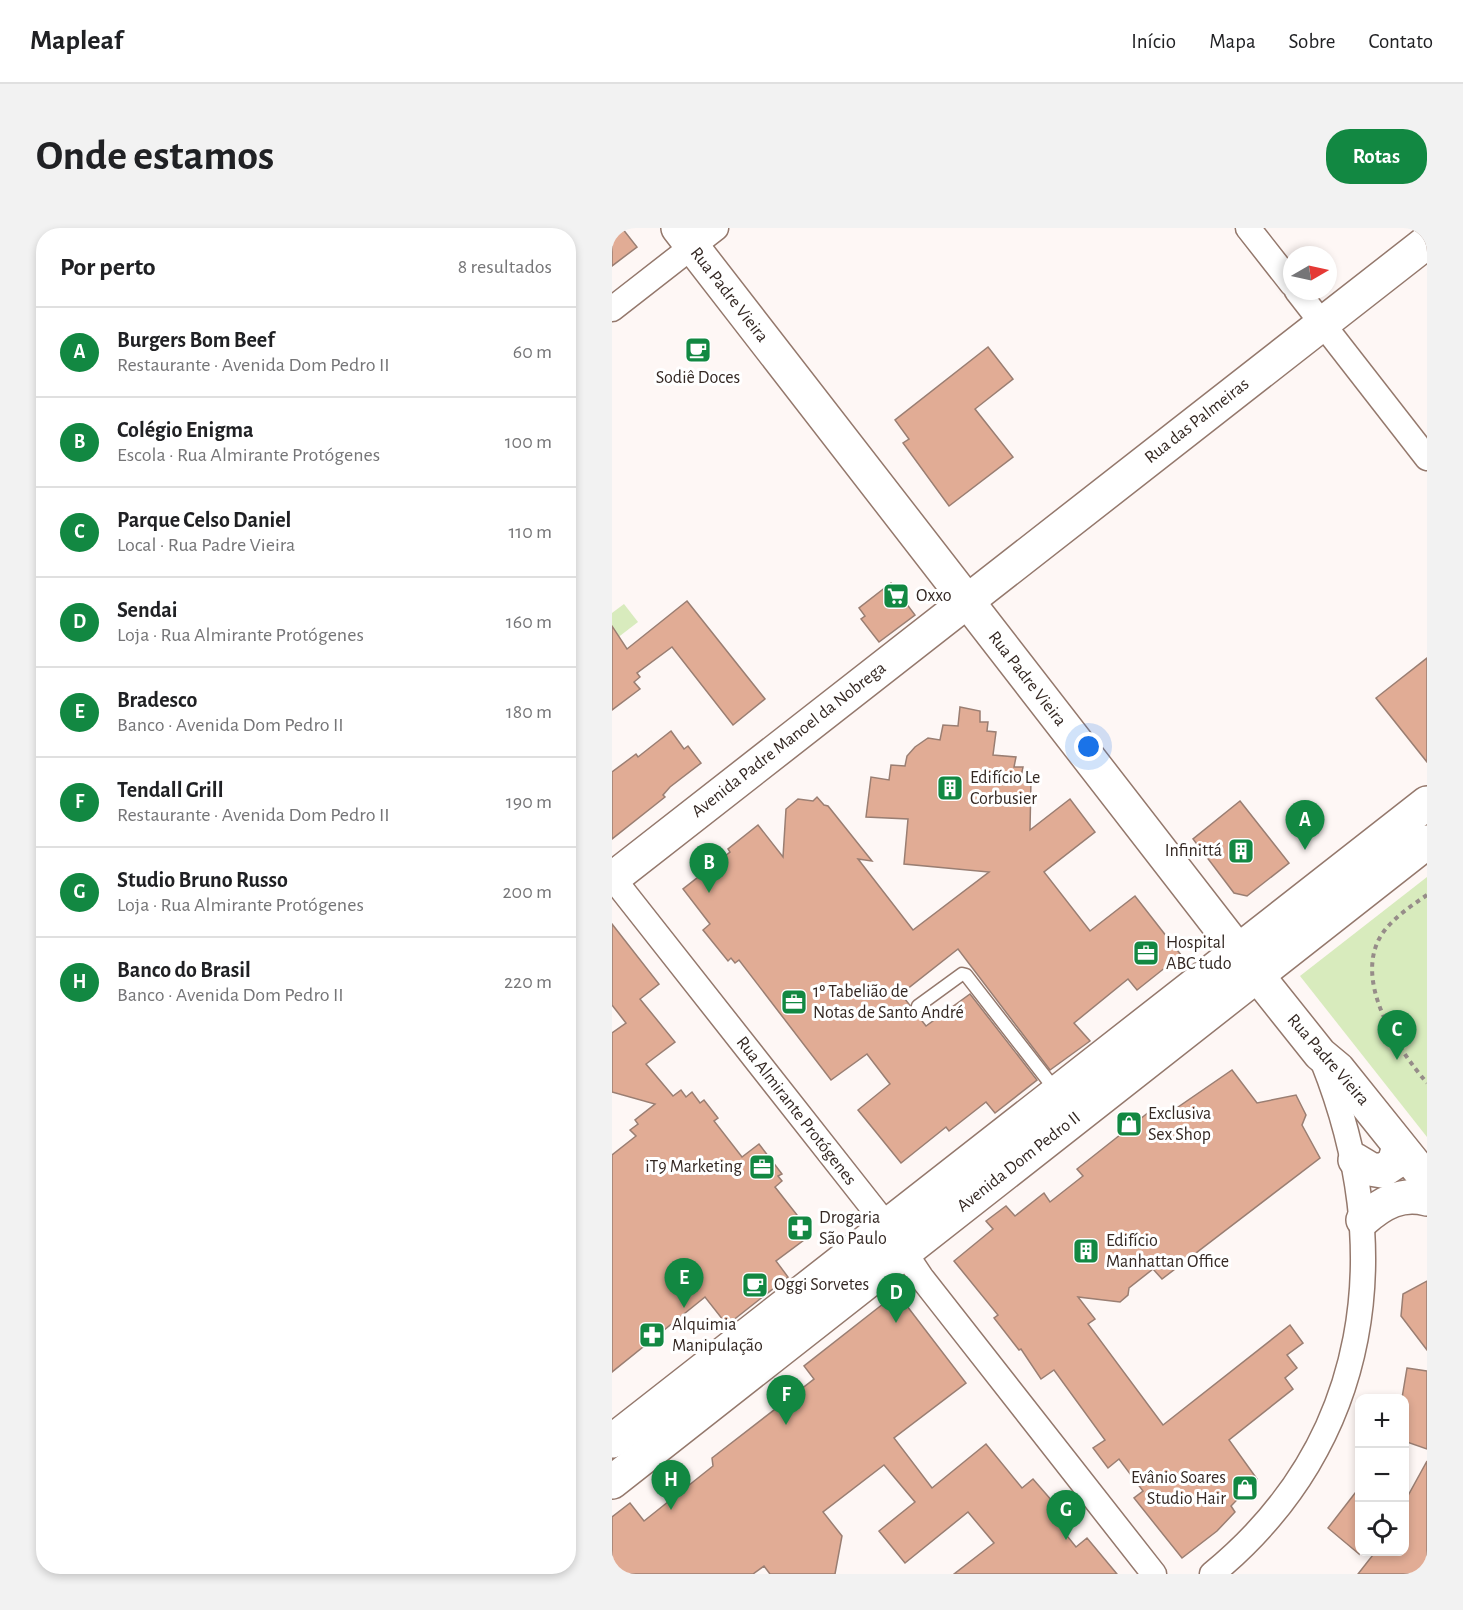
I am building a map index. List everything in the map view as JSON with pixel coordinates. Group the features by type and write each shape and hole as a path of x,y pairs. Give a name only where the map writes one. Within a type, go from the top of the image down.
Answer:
{"main road":[{"name":"Rua Padre Vieira","path":"695,234 967,601 1320,1054 1338,1069 1427,1180"},
{"name":"Rua das Palmeiras","path":"967,601 1427,242"},
{"name":"Avenida Padre Manoel da Nobrega","path":"612,878 967,601"},
{"name":"Avenida Dom Pedro II","path":"612,1441 895,1240 1248,963 1427,803"},
{"name":"Avenida Dom Pedro II","path":"612,1482 895,1240 1058,1093 1427,842"},
{"path":"1355,1160 1370,1169 1382,1171 1394,1163 1400,1146"},
{"path":"1363,1220 1384,1204 1396,1199 1409,1196 1427,1199"}],"street":[{"path":"1248,228 1283,273"},
{"path":"612,309 695,234"},
{"path":"1304,300 1427,458"},
{"name":"Rua Almirante Protógenes","path":"612,878 1154,1574"},
{"path":"1212,1574 1254,1537 1282,1504 1327,1428 1340,1397 1357,1336 1364,1265 1363,1220 1355,1160 1340,1108 1320,1054"}],"lane":[{"path":"918,1006 962,975 966,975 1058,1093"}],"path":[{"path":"1427,895 1395,920 1382,934 1374,950 1372,966 1372,982 1380,1009 1399,1044 1427,1083"}],"green space":[{"path":"624,604 638,622 612,642 612,613"},
{"path":"1427,877 1427,1137 1300,976"}],"building":[{"path":"612,228 622,228 637,247 612,266"},
{"path":"988,347 1013,379 975,409 1013,457 949,506 903,443 909,439 895,420"},
{"path":"891,583 915,615 879,642 861,619 865,616 859,608"},
{"path":"687,601 765,699 733,725 672,647 637,673 640,677 634,682 640,689 612,710 612,626 627,649"},
{"path":"1427,658 1427,762 1376,698"},
{"path":"960,707 980,711 980,722 988,722 987,731 996,732 993,755 1016,757 1014,767 1023,767 1021,777 1031,778 1030,830 1070,799 1095,832 1044,872 1090,931 1135,896 1181,955 1137,990 1128,979 1074,1023 1090,1041 1050,1070 958,949 901,994 926,1026 970,994 1037,1080 995,1113 986,1102 949,1131 946,1127 901,1163 858,1110 890,1084 867,1054 831,1080 739,960 735,963 731,958 728,961 703,930 710,924 683,889 730,852 728,849 758,825 783,857 786,809 798,799 813,801 817,797 828,806 872,861 858,859 913,930 989,872 904,864 908,819 866,817 871,777 889,780 891,765 905,766 907,756 915,747 928,738 940,740 943,725 958,726"},
{"path":"671,731 684,749 688,746 701,763 670,787 663,795 665,797 612,839 612,772 636,754 638,757"},
{"name":"Infinittá","path":"1240,801 1289,863 1247,896 1234,893 1193,839"},
{"path":"612,924 659,984 640,999 675,1042 646,1064 673,1096 681,1090 686,1097 692,1092 700,1103 704,1100 718,1118 714,1121 742,1157 759,1144 782,1174 778,1176 782,1181 775,1187 812,1234 776,1261 788,1277 727,1325 705,1297 612,1372 612,1155 636,1136 630,1130 638,1124 635,1120 655,1104 612,1092 612,1033 626,1023 612,1005"},
{"path":"1232,1070 1257,1103 1296,1095 1306,1115 1302,1125 1320,1158 1162,1279 1153,1269 1129,1288 1128,1295 1120,1302 1078,1297 1095,1319 1088,1324 1163,1425 1290,1325 1303,1343 1287,1355 1297,1368 1285,1378 1293,1389 1229,1440 1257,1479 1231,1506 1235,1512 1217,1531 1182,1558 1134,1498 1143,1491 1119,1459 1108,1468 1093,1448 1105,1440 1054,1370 1041,1379 1021,1349 1019,1350 994,1318 998,1315 954,1261 993,1229 986,1221 1006,1206 1015,1216 1044,1193 1050,1202 1083,1176 1077,1169 1154,1108 1162,1118"},
{"path":"1427,1281 1427,1350 1401,1316 1403,1294"},
{"path":"897,1293 966,1383 894,1438 932,1488 986,1444 1022,1488 1033,1479 1059,1509 1051,1516 1076,1547 1087,1538 1117,1574 954,1574 994,1543 968,1512 905,1563 879,1531 915,1502 884,1465 823,1512 842,1536 835,1574 770,1574 764,1566 753,1574 619,1574 612,1565 612,1517 630,1503 644,1521 713,1466 712,1458 814,1379 804,1366"},
{"path":"1407,1368 1427,1371 1427,1449 1409,1443 1409,1394 1403,1394"},
{"path":"1427,1461 1427,1574 1358,1574 1372,1556 1409,1556 1409,1494"},
{"path":"1355,1493 1355,1551 1328,1528"}],"place":[{"name":"Sodiê Doces","path":"698,350"},
{"name":"Oxxo","path":"896,596"},
{"name":"Edifício Le Corbusier","path":"950,788"},
{"name":"Burgers Bom Beef","path":"1305,850"},
{"name":"Infinittá","path":"1241,851"},
{"name":"Colégio Enigma","path":"709,893"},
{"name":"Hospital ABC tudo","path":"1146,953"},
{"name":"1º Tabelião de Notas de Santo André","path":"794,1002"},
{"name":"Parque Celso Daniel","path":"1397,1060"},
{"name":"Exclusiva Sex Shop","path":"1129,1124"},
{"name":"iT9 Marketing","path":"762,1167"},
{"name":"Drogaria São Paulo","path":"800,1228"},
{"name":"Edifício Manhattan Office","path":"1086,1251"},
{"name":"Oggi Sorvetes","path":"755,1285"},
{"name":"Bradesco","path":"684,1308"},
{"name":"Sendai","path":"896,1323"},
{"name":"Alquimia Manipulação","path":"652,1335"},
{"name":"Tendall Grill","path":"786,1425"},
{"name":"Evânio Soares Studio Hair","path":"1245,1488"},
{"name":"Banco do Brasil","path":"671,1510"},
{"name":"Studio Bruno Russo","path":"1066,1540"}]}
